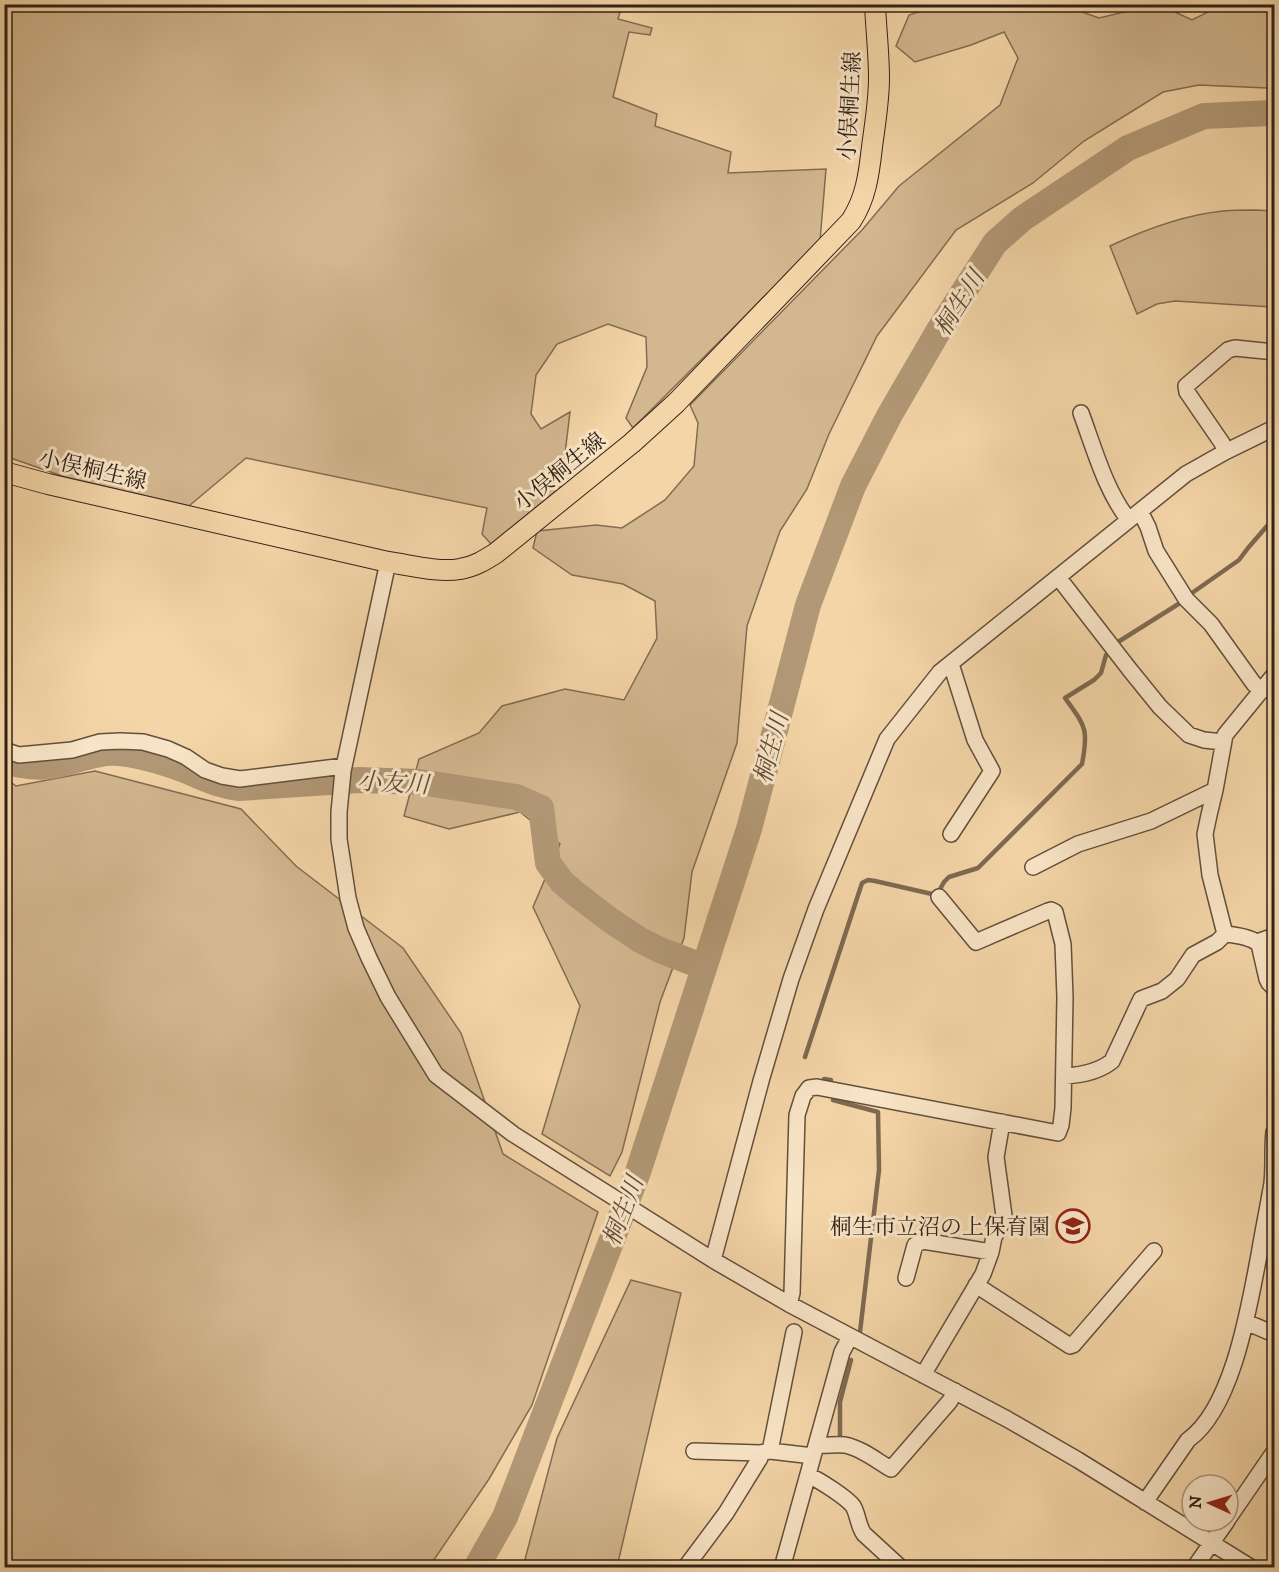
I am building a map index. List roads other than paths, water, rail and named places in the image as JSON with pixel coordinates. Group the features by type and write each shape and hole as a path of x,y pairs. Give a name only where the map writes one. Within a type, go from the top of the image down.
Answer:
{"main road":[{"name":"小俣桐生線","path":"4,472 388,562 444,570 460,570 472,566 496,553 632,443 676,403 851,221 864,196 874,133 879,79 875,4"}],"street":[{"path":"1225,452 1222,443 1187,392 1186,386 1228,350 1235,348 1275,352"},
{"path":"1081,413 1120,509 1134,515 1148,527 1156,551 1186,599 1211,624 1254,684 1262,691"},
{"path":"710,1258 791,979 816,909 887,739 940,672 1134,515 1186,474 1275,428"},
{"path":"388,562 343,769 340,789 339,839 348,898 356,928 388,997 436,1075 513,1134 710,1258 789,1304 1007,1419 1078,1460 1252,1568"},
{"path":"1058,577 1160,707 1189,735 1204,740 1223,742"},
{"path":"951,664 975,740 992,771 951,834"},
{"path":"1225,934 1210,875 1205,834 1225,735 1275,675"},
{"path":"4,750 19,755 72,750 100,742 143,742 186,757 205,770 240,779 343,769"},
{"path":"1033,867 1078,844 1151,821 1215,790"},
{"path":"789,1304 792,1293 797,1115 810,1081 817,1087 1058,1133 1064,1108 1065,997 1063,944 1055,912 1048,911 976,942 939,897"},
{"path":"1225,934 1257,942 1275,936"},
{"path":"1065,1076 1089,1072 1104,1067 1112,1061 1141,999 1162,992 1177,979 1193,955 1217,942 1225,934"},
{"path":"1257,942 1261,949 1267,979 1275,988"},
{"path":"923,1375 983,1274 994,1237 1003,1221 996,1157 1002,1122"},
{"path":"1145,1502 1188,1440 1210,1417 1224,1390 1246,1322 1272,1180 1274,1137"},
{"path":"906,1278 915,1245 923,1241 991,1252"},
{"path":"976,1285 1068,1346 1073,1345 1154,1251"},
{"path":"1246,1322 1275,1334"},
{"path":"685,1568 726,1513 765,1452 794,1332"},
{"path":"782,1568 842,1352 850,1337"},
{"path":"694,1451 765,1452 815,1450 828,1446 845,1445 857,1449 891,1469 950,1401 955,1391"},
{"path":"1240,1503 1275,1452"},
{"path":"808,1475 851,1504 860,1529 901,1568"},
{"path":"1194,1568 1218,1533"}],"waterway":[{"name":"桐生川","path":"476,1568 505,1517 638,1172 749,829 808,605 853,486 889,416 939,330 995,243 1022,219 1128,148 1204,116 1274,113"},
{"path":"1274,494 1271,501 1274,508"},
{"path":"1192,593 1239,560 1274,518"},
{"path":"1118,642 1180,603"},
{"path":"805,1057 862,883 868,880 875,881 932,894 939,891 949,877 978,868 1082,764 1084,728 1065,698 1101,673 1106,655"},
{"name":"小友川","path":"4,762 45,767 93,755 119,753 160,761 217,783 239,788 359,780 420,782 516,797 541,808 548,863 562,882 610,920 640,940 704,967"},
{"path":"824,1079 831,1080"},
{"path":"833,1100 878,1112 879,1170 860,1332"},
{"path":"840,1441 840,1402 851,1360"}],"place":[{"name":"桐生市立沼の上保育園","path":"1073,1226"}]}
